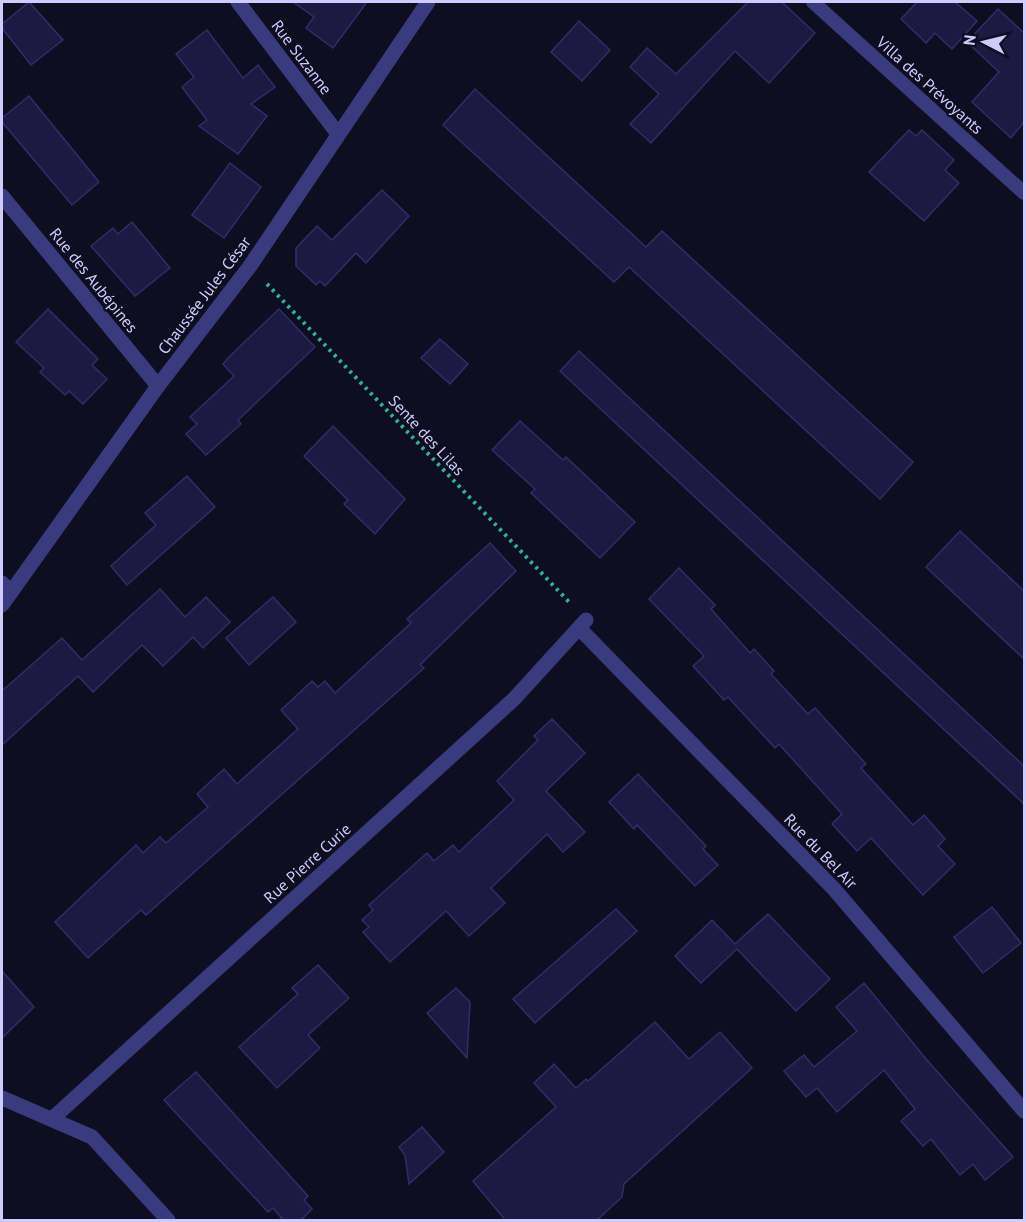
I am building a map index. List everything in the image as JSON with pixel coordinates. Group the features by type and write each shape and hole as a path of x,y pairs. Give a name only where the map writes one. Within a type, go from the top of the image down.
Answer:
{"street":[{"name":"Rue Suzanne","path":"238,2 338,134"},
{"name":"Chaussée Jules César","path":"2,605 6,588 250,266 428,2"},
{"name":"Rue des Aubépines","path":"2,196 158,386"},
{"name":"Rue du Bel Air","path":"583,624 834,889 1024,1111"},
{"name":"Rue Pierre Curie","path":"53,1118 514,699 583,624"},
{"path":"2,1098 93,1137 168,1221"}],"lane":[{"name":"Villa des Prévoyants","path":"813,2 1024,193"}],"path":[{"name":"Sente des Lilas","path":"250,266 583,624"}],"building":[{"path":"29,2 63,40 31,65 2,28 2,24"},
{"path":"293,2 367,2 333,48 306,28 314,17"},
{"path":"748,2 782,2 815,33 769,83 735,51 651,143 630,124 659,94 630,67 647,48 676,74"},
{"path":"917,2 955,2 977,21 952,49 935,33 926,43 901,19"},
{"path":"998,9 1024,33 1024,122 1011,138 972,102 999,72 967,42"},
{"path":"579,21 610,50 582,81 551,52"},
{"path":"207,30 243,78 258,65 275,87 251,104 267,116 238,154 199,126 207,120 182,87 194,77 176,54"},
{"path":"475,89 646,247 662,231 913,462 880,499 629,267 614,282 443,125"},
{"path":"29,96 99,182 72,205 2,122 2,118"},
{"path":"909,130 916,136 922,130 954,160 945,170 959,183 924,221 869,172"},
{"path":"230,163 261,187 224,238 192,215"},
{"path":"382,190 409,216 366,263 356,253 325,286 320,281 316,285 296,266 296,248 317,226 332,240"},
{"path":"132,222 170,268 135,296 91,246 113,228 118,234"},
{"path":"48,309 98,359 92,365 107,379 83,404 69,391 65,395 40,372 44,368 16,342"},
{"path":"279,309 315,347 238,420 241,424 206,455 186,434 197,424 190,417 234,376 223,364"},
{"path":"440,339 468,364 450,384 421,358"},
{"path":"579,351 1024,766 1024,804 560,371"},
{"path":"520,421 563,460 566,457 635,522 600,558 531,493 535,489 492,450"},
{"path":"333,426 405,499 375,534 344,504 348,500 304,456"},
{"path":"187,476 215,507 127,585 111,566 156,525 145,513"},
{"path":"960,531 1024,591 1024,659 926,567"},
{"path":"490,543 516,571 420,665 424,668 146,915 141,910 88,958 55,922 136,845 143,853 160,837 166,843 208,807 197,794 224,769 237,784 298,729 281,710 312,681 318,687 325,681 335,693 411,623 407,619"},
{"path":"679,568 715,605 711,609 750,653 754,649 774,671 771,674 808,714 815,708 866,764 861,768 913,825 924,815 945,839 938,846 955,864 923,895 871,838 857,851 832,824 842,814 779,744 775,748 728,697 724,700 693,666 704,656 649,599"},
{"path":"160,589 185,617 206,597 230,622 203,648 193,637 163,666 142,645 93,692 78,676 2,745 2,691 62,638 82,660"},
{"path":"273,597 296,622 249,665 226,638"},
{"path":"552,719 585,753 546,791 585,832 563,852 547,834 491,888 505,903 469,936 446,911 390,962 363,932 369,927 362,920 373,910 369,905 427,853 434,861 453,845 459,852 514,800 497,781 538,740 534,736"},
{"path":"638,774 706,846 703,849 718,865 695,886 637,825 634,829 609,802"},
{"path":"992,907 1021,943 983,973 954,937"},
{"path":"616,909 637,931 535,1023 513,999"},
{"path":"768,914 830,979 796,1011 737,949 701,983 675,956 712,920 735,944"},
{"path":"318,965 349,998 308,1035 320,1048 277,1088 239,1047 298,994 292,988"},
{"path":"2,971 34,1007 2,1038"},
{"path":"864,983 926,1059 1013,1157 985,1180 973,1164 960,1175 931,1139 923,1146 901,1121 915,1109 884,1070 837,1112 817,1088 806,1097 784,1071 804,1055 814,1067 857,1031 836,1007"},
{"path":"456,988 470,1002 467,1058 427,1013"},
{"path":"655,1022 689,1059 720,1032 752,1068 624,1184 622,1197 596,1221 506,1221 473,1181 556,1107 534,1083 554,1064 576,1088 586,1079 588,1081"},
{"path":"196,1072 308,1196 304,1200 312,1209 300,1221 284,1221 273,1208 268,1212 164,1100"},
{"path":"422,1127 444,1152 409,1184 405,1155 399,1147"}]}
